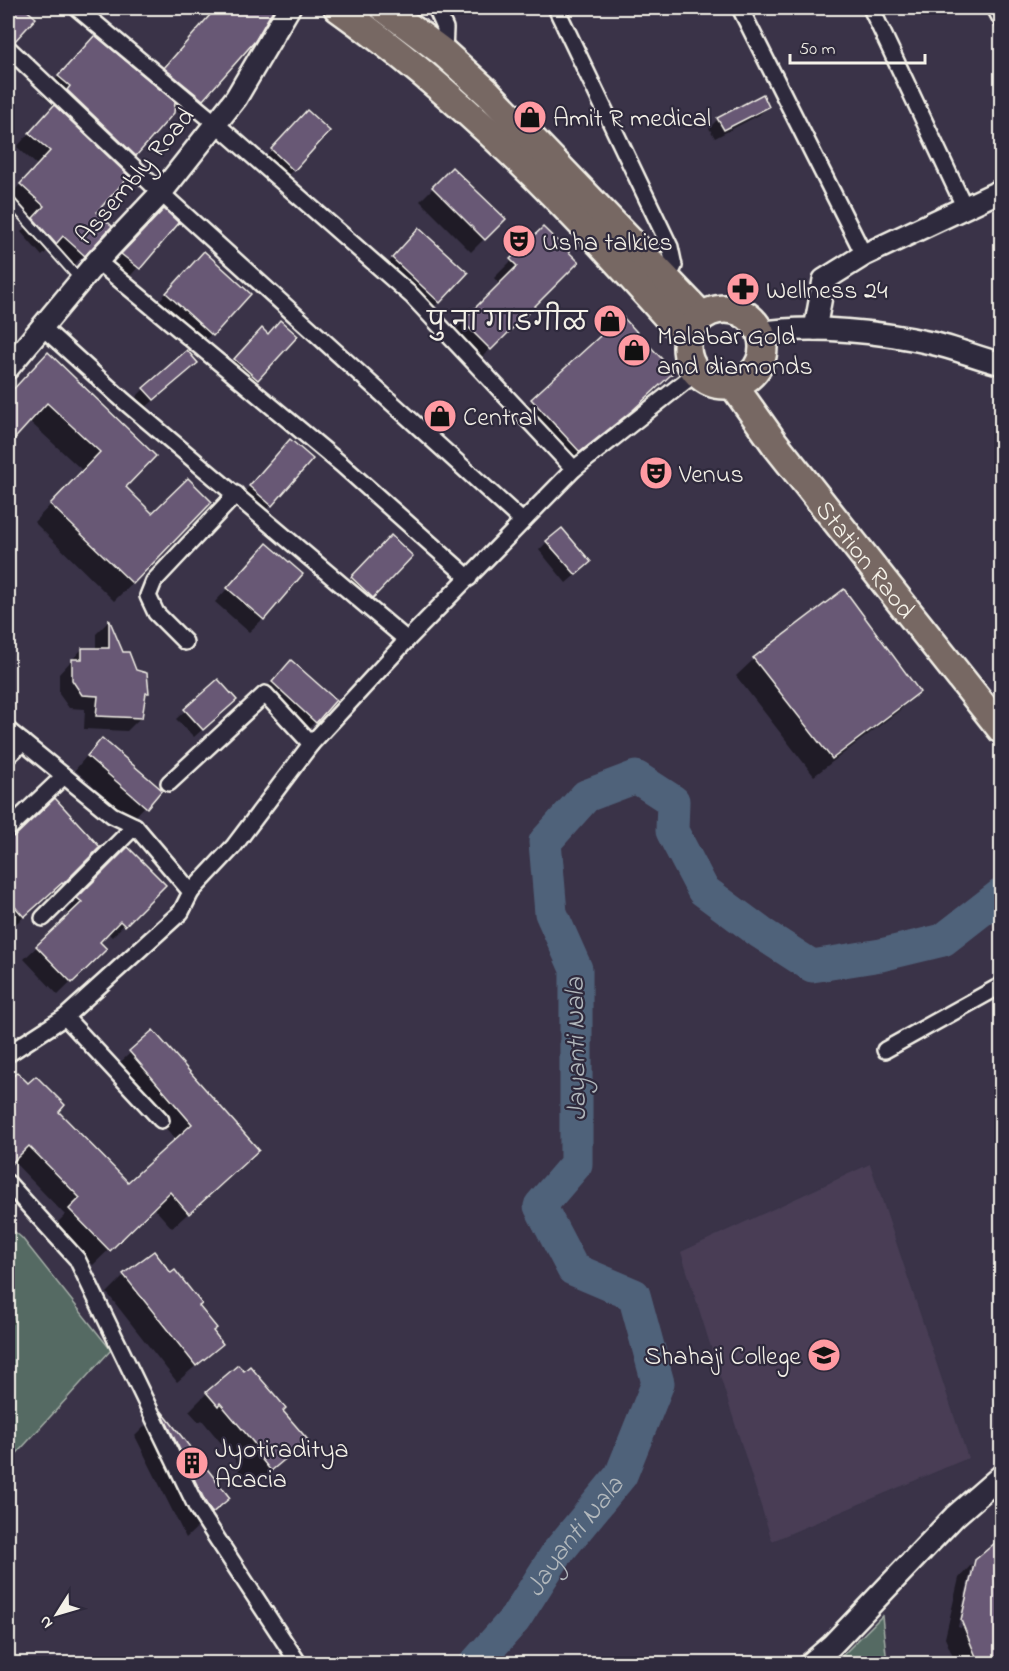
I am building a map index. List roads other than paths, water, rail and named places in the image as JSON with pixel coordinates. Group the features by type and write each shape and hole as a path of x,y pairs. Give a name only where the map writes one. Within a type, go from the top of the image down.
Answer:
{"highway":[{"path":"338,8 465,108 553,194 670,320 704,320 731,308 750,317 762,333 764,343 761,363 740,382 721,385 708,381 697,372 687,351 704,320"},
{"path":"384,8 444,53 544,148 704,320"},
{"path":"740,382 1002,707"},
{"name":"Station Raod","path":"740,382 775,444 1002,730"}],"street":[{"path":"77,8 214,122 412,296 574,469"},
{"name":"Assembly Road","path":"8,368 97,261 161,193 214,122 236,98 289,8"},
{"path":"436,8 445,28 444,53"},
{"path":"556,8 670,247 674,266 667,280"},
{"path":"740,8 864,255"},
{"path":"871,8 965,208"},
{"path":"995,8 1002,21"},
{"path":"8,48 161,193 522,521"},
{"path":"815,329 824,280 864,255 1002,190"},
{"path":"97,261 341,464 469,578"},
{"path":"41,326 407,640"},
{"path":"762,333 782,329 815,329 924,341 1002,364"},
{"path":"8,1054 64,1017 181,912 191,892 234,846 311,744 407,640 574,469 697,372"},
{"path":"185,642 156,613 148,596 154,581 236,494"},
{"path":"169,783 265,694 311,744"},
{"path":"8,730 112,815 135,826 191,892"},
{"path":"8,756 23,742"},
{"path":"8,829 64,776"},
{"path":"43,918 135,826"},
{"path":"885,1050 1002,985"},
{"path":"64,1017 161,1120"},
{"path":"8,1183 77,1259 197,1508 299,1664"},
{"path":"810,1664 832,1645 955,1516 1002,1475"}],"lane":[{"path":"8,199 81,281"}],"waterway":[{"name":"Jayanti Nala","path":"475,1664 515,1619 557,1553 621,1475 658,1383 634,1295 573,1269 540,1206 576,1164 576,969 551,913 545,842 586,796 636,777 673,801 672,831 703,890 761,933 812,966 881,955 943,940 1002,894"}],"place":[{"name":"Amit R medical","path":"530,117"},
{"name":"Usha talkies","path":"519,241"},
{"name":"Wellness 24","path":"743,289"},
{"name":"पु ना गाडगीळ","path":"610,321"},
{"name":"Malabar Gold and diamonds","path":"634,350"},
{"name":"Central","path":"440,416"},
{"name":"Venus","path":"656,473"},
{"name":"Shahaji College","path":"824,1355"},
{"name":"Jyotiraditya Acacia","path":"192,1463"}]}
